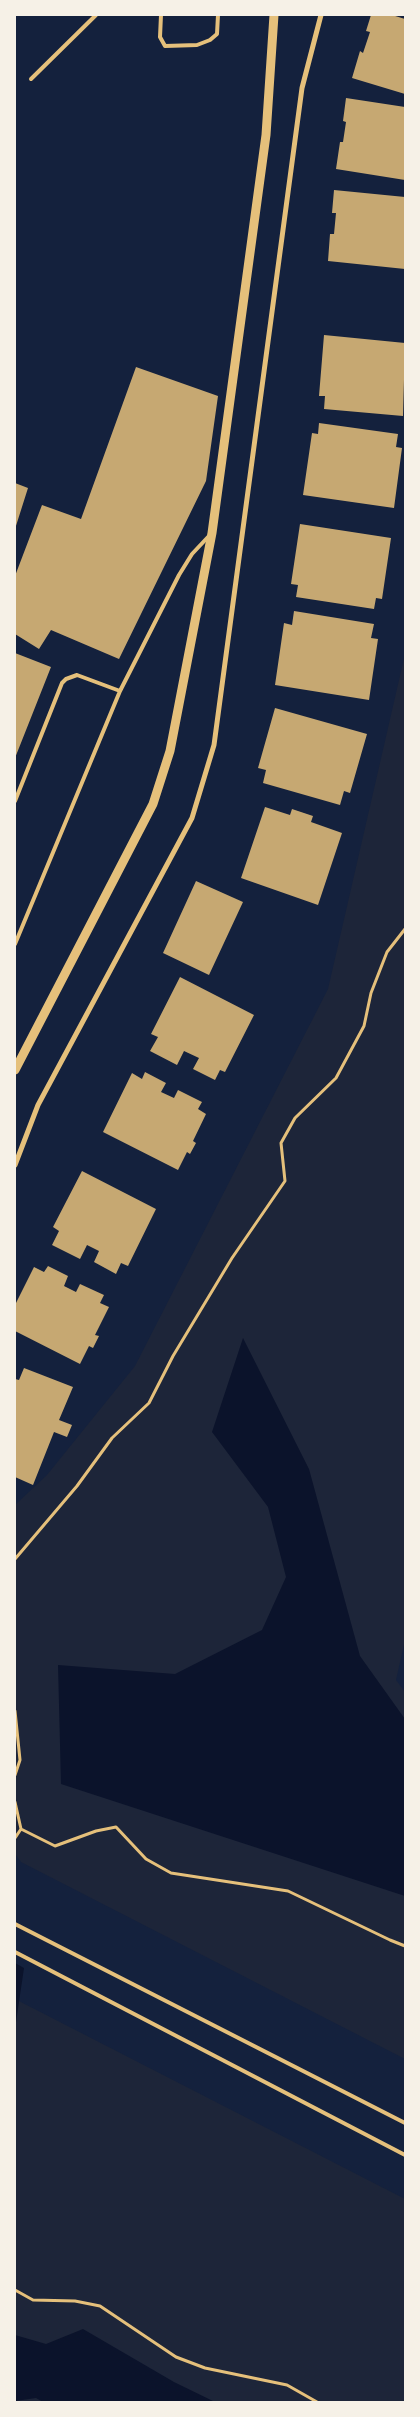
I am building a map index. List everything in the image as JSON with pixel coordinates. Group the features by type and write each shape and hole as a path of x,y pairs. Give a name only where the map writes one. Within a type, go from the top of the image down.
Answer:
{"street":[{"path":"15,1070 153,804 170,751 212,533 266,135 274,15"},
{"path":"15,1165 38,1105 192,818 214,745 302,88 321,15"}],"lane":[{"path":"31,79 96,15"},
{"path":"161,15 160,37 165,46 197,45 210,40 217,34 218,15"},
{"path":"15,944 120,691 192,554 212,533"},
{"path":"15,801 62,684 66,679 77,675 120,691"},
{"path":"15,1924 405,2123"},
{"path":"15,1952 405,2155"}],"path":[{"path":"15,1559 77,1486 112,1438 149,1402 173,1356 232,1258 284,1180 281,1143 295,1118 336,1078 364,1026 371,993 387,952 405,929"},
{"path":"15,1711 20,1760 15,1775"},
{"path":"15,1802 21,1828 15,1838"},
{"path":"21,1828 55,1846 96,1831 116,1828 146,1859 171,1872 288,1891 405,1946"},
{"path":"15,2290 33,2300 76,2301 100,2306 176,2356 205,2368 287,2386 317,2402"}],"shaded area":[{"path":"405,654 405,1640 396,1680 405,1692 405,2059 21,1862 15,1854 15,1505 47,1475 135,1366 328,989"},
{"path":"243,1338 309,1469 360,1656 405,1719 405,1896 61,1784 58,1665 175,1674 262,1630 286,1577 268,1507 212,1432"},
{"path":"15,1963 24,1968 15,2029"},
{"path":"15,1999 405,2199 405,2402 15,2402"},
{"path":"83,2329 174,2382 215,2402 43,2402 36,2398 15,2401 15,2335 46,2344"}],"building":[{"path":"371,15 392,15 405,19 405,94 352,78 360,51 363,53 370,32 366,31"},
{"path":"346,98 405,107 405,180 336,169 340,142 343,142 346,122 343,121"},
{"path":"334,190 405,197 405,269 328,261 330,234 334,234 336,213 332,213"},
{"path":"324,335 405,343 403,416 324,409 325,396 319,396"},
{"path":"136,367 218,396 206,481 119,659 51,630 39,649 15,634 15,576 42,505 81,519"},
{"path":"319,423 398,434 396,447 402,448 394,508 303,495 312,433 318,434"},
{"path":"15,483 28,488 15,529"},
{"path":"300,524 391,538 382,599 376,598 374,609 296,597 298,585 291,584"},
{"path":"294,611 374,624 371,638 378,639 369,700 275,685 284,623 292,625"},
{"path":"15,653 51,667 15,758"},
{"path":"275,708 367,734 350,793 344,791 340,805 263,783 266,770 258,768"},
{"path":"265,807 290,815 292,809 313,816 311,822 342,833 318,905 241,878"},
{"path":"196,881 243,902 209,975 163,953"},
{"path":"180,977 254,1015 225,1072 220,1070 215,1080 193,1069 199,1058 184,1051 177,1065 150,1051 158,1037 151,1034"},
{"path":"145,1072 166,1083 161,1092 174,1098 178,1090 202,1102 198,1109 206,1114 193,1141 196,1143 190,1154 187,1152 178,1170 103,1132 132,1073 142,1079"},
{"path":"82,1171 156,1209 128,1266 121,1263 116,1274 94,1262 99,1251 87,1245 80,1259 52,1245 59,1231 53,1227"},
{"path":"48,1266 68,1276 64,1286 76,1292 80,1284 104,1295 100,1303 109,1307 95,1335 99,1336 93,1348 89,1346 80,1364 15,1331 15,1305 34,1267 44,1272"},
{"path":"24,1368 73,1387 59,1420 72,1425 67,1437 54,1432 33,1485 15,1477 15,1379 19,1380"}]}
